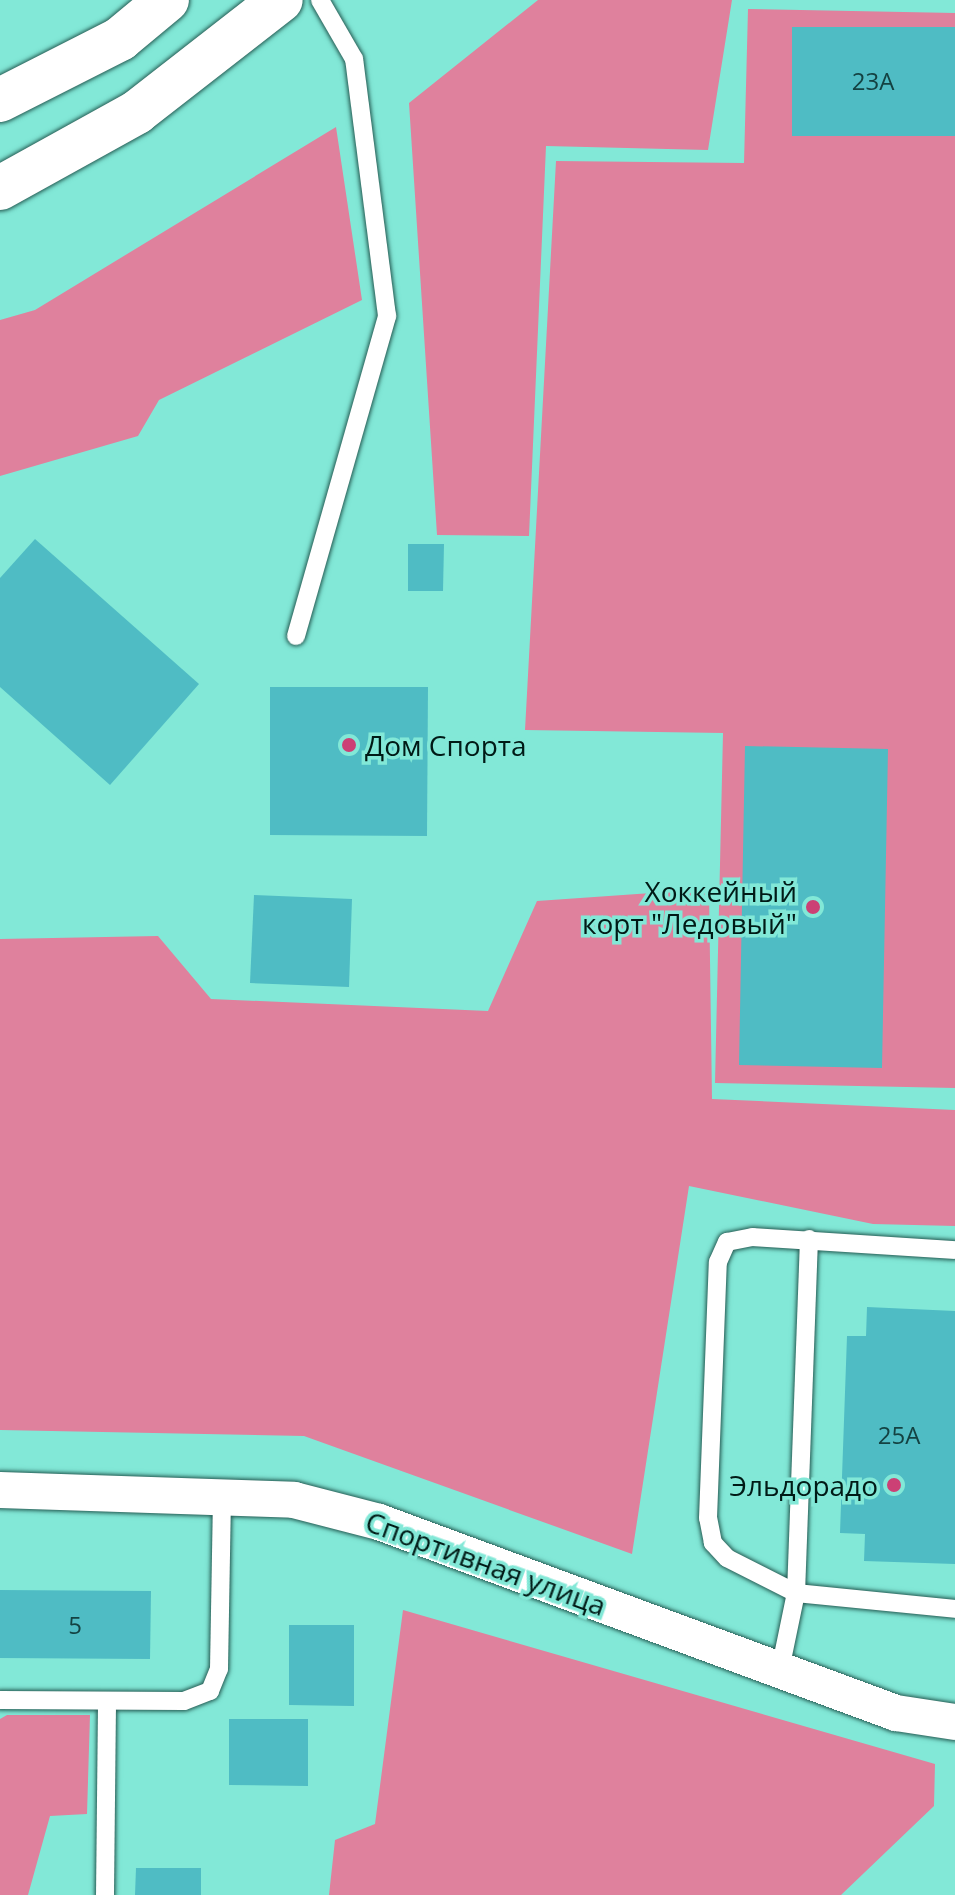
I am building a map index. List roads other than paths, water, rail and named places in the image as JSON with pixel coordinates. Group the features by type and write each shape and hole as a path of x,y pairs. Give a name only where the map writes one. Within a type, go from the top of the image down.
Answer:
{"street":[{"path":"0,100 120,39 167,0"},
{"path":"0,188 162,94 281,0"},
{"path":"120,39 162,94"},
{"name":"Спортивная улица","path":"0,1490 222,1493 294,1500 379,1522 896,1713 955,1722"}],"lane":[{"path":"296,636 387,316 354,59 320,0"},
{"path":"955,1250 809,1239 727,1242 718,1262 708,1518 713,1543 727,1558 796,1593 955,1609"},
{"path":"780,1670 796,1593 809,1239"},
{"path":"0,1700 184,1701 210,1691 219,1669 222,1493"},
{"path":"105,1895 107,1701"}],"place":[{"name":"Дом Спорта","path":"349,745"},
{"name":"Хоккейный корт \"Ледовый\"","path":"813,907"},
{"name":"Эльдорадо","path":"894,1485"}]}
